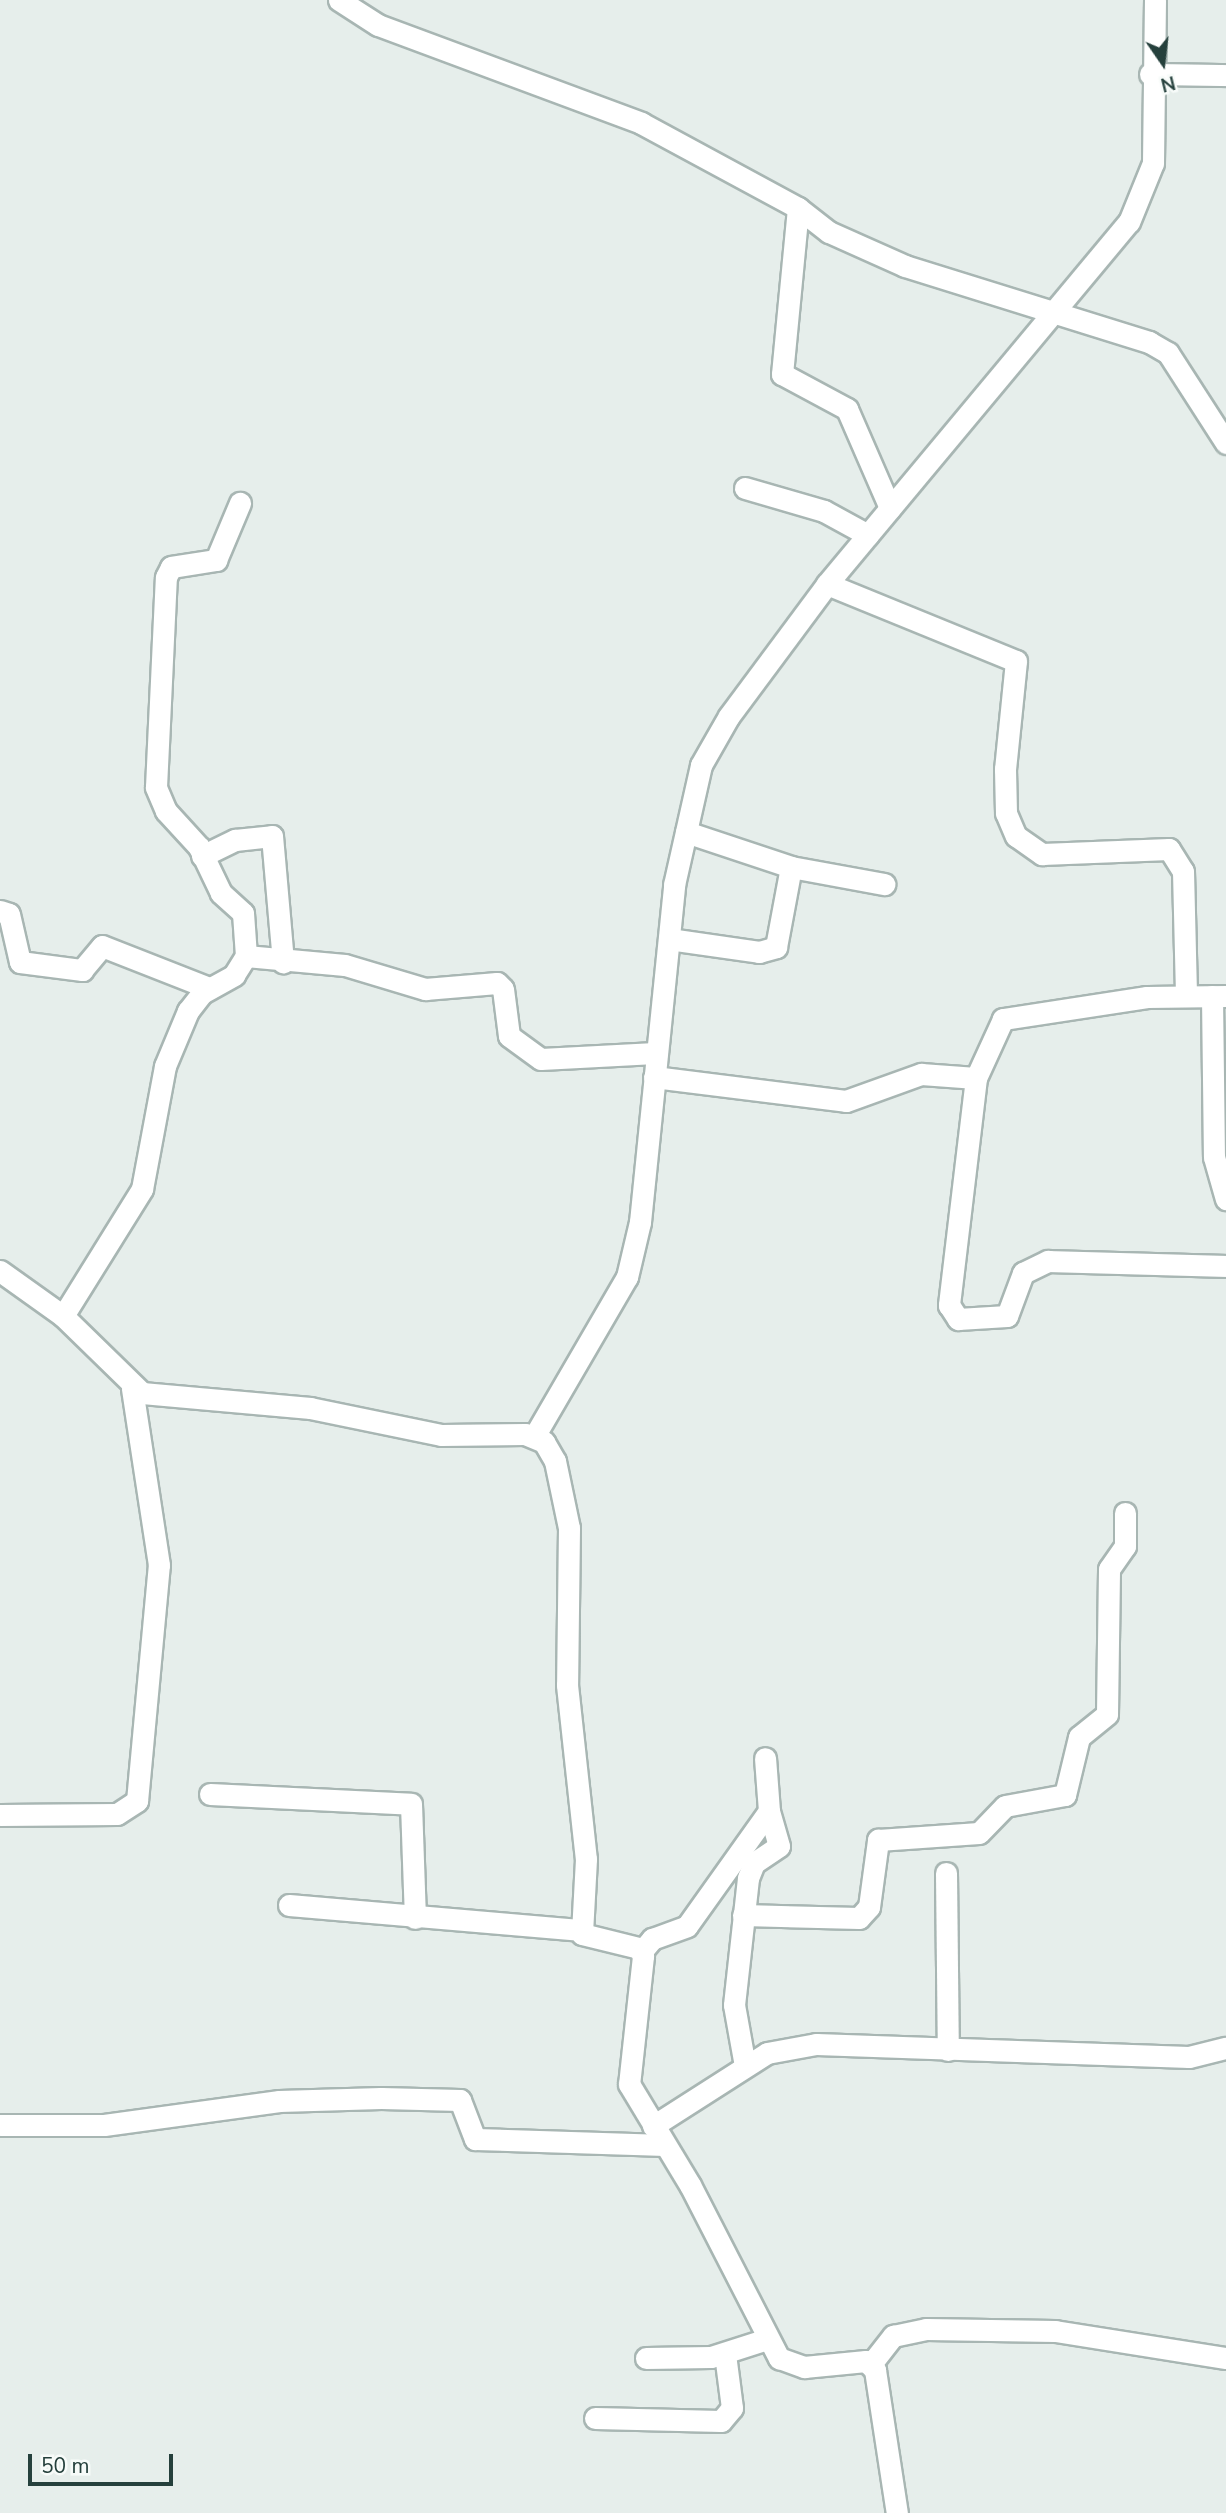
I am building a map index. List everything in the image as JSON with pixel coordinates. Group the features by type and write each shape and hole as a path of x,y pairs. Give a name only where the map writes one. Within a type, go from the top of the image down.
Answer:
{"street":[{"path":"339,0 378,25 641,123 798,208 829,232 905,266 1099,323 1168,353 1226,443"},
{"path":"535,1435 627,1277 640,1222 655,1052 669,939 686,831 701,765 724,725 827,584 1059,310 1129,222 1153,163 1150,74 1155,0"},
{"path":"1150,74 1226,75"},
{"path":"798,208 782,374 848,409 890,508"},
{"path":"745,488 824,511 868,535"},
{"path":"63,1316 142,1189 165,1066 188,1011 209,988 234,975 246,956 243,913 221,893 202,856 156,787 166,577 171,567 216,560 240,503"},
{"path":"827,584 1016,661 1005,769 1006,813 1016,836 1042,853 1169,849 1178,858 1186,996"},
{"path":"686,831 791,867 884,884"},
{"path":"202,856 235,840 272,836 283,963"},
{"path":"669,939 759,952 776,947 791,867"},
{"path":"0,911 9,914 20,962 82,970 102,946 209,988"},
{"path":"246,956 283,963 345,965 425,989 501,984 509,1036 541,1059 655,1052"},
{"path":"1226,1199 1214,1157 1219,996 1186,996 1045,1009 1003,1019 976,1078 949,1305 957,1319 1007,1316 1023,1273 1048,1261 1226,1266"},
{"path":"654,1077 846,1101 922,1074 976,1078"},
{"path":"0,1271 63,1316 132,1388 158,1397 349,1414 441,1434 535,1435"},
{"path":"0,1815 117,1814 137,1801 159,1565 132,1388"},
{"path":"535,1435 555,1461 569,1528 567,1685 587,1871 582,1930 586,1938 642,1951"},
{"path":"743,1915 859,1918 869,1907 878,1840 979,1833 1004,1806 1065,1796 1079,1737 1107,1714 1109,1569 1125,1546 1125,1513"},
{"path":"745,2066 734,2005 743,1915 754,1863 779,1846 769,1811 765,1758"},
{"path":"210,1794 411,1804 415,1917"},
{"path":"769,1811 687,1926 652,1939 642,1951 627,2068 653,2126 767,2339 791,2365 871,2364"},
{"path":"946,1873 948,2050"},
{"path":"289,1905 582,1930"},
{"path":"653,2126 767,2053 816,2044 1189,2057 1226,2048"},
{"path":"0,2125 104,2125 279,2101 394,2098 460,2100 475,2139 665,2145"},
{"path":"897,2513 871,2364 893,2336 926,2329 1055,2331 1226,2358"},
{"path":"646,2358 724,2354 767,2339"},
{"path":"595,2418 721,2421 732,2408 724,2354"}]}
